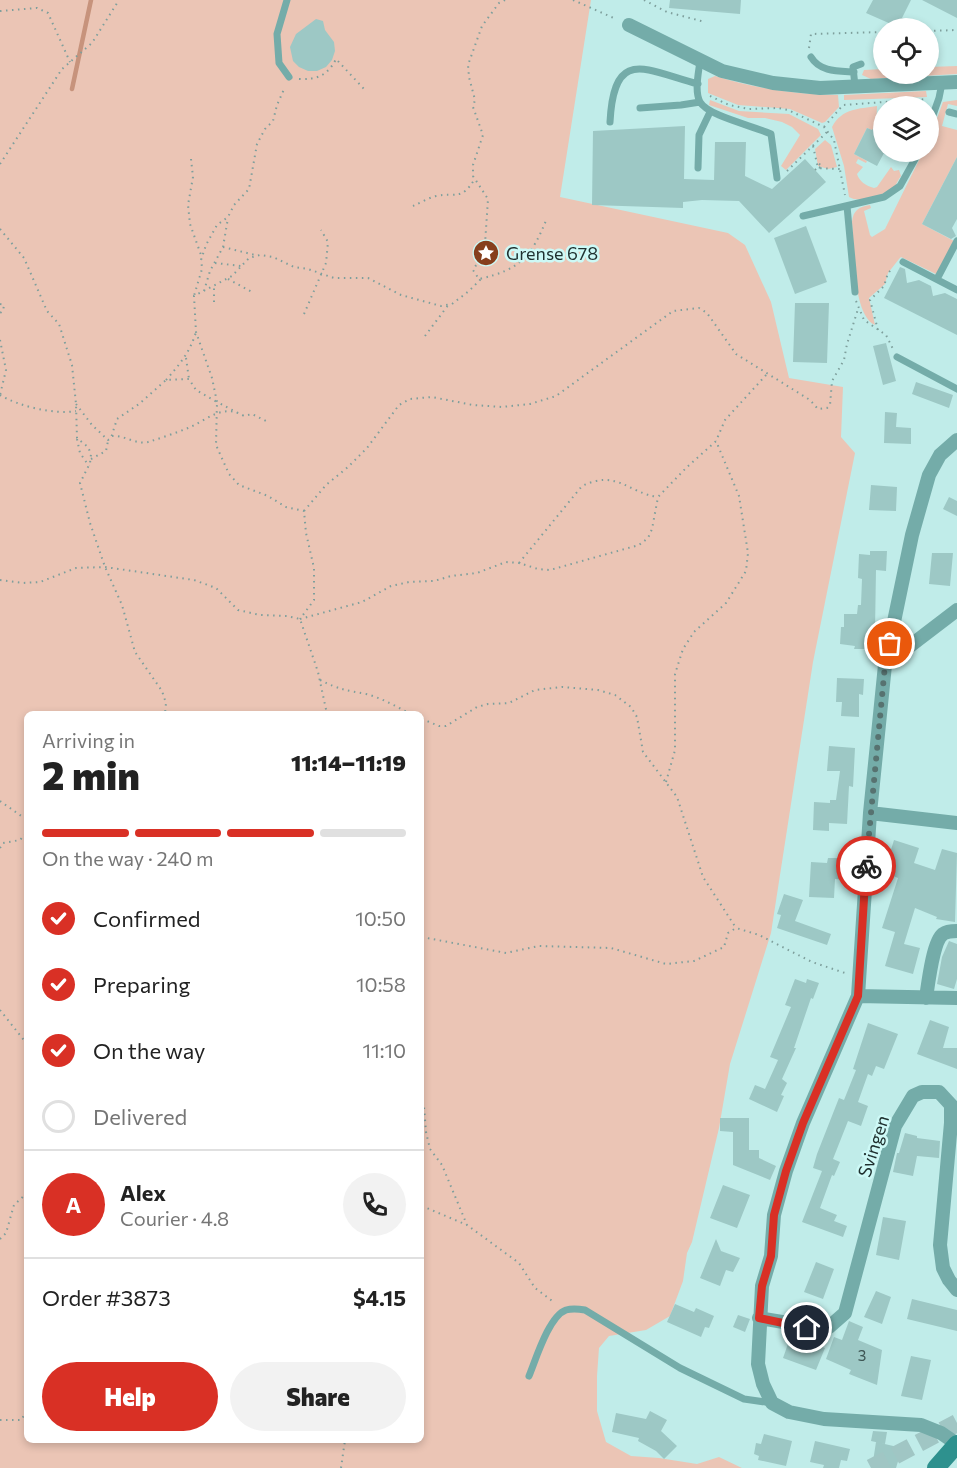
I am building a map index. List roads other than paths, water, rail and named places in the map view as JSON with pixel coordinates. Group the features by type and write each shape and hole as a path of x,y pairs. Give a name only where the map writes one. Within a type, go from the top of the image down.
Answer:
{"street":[{"path":"630,25 722,71 765,81 819,88 957,82"},
{"path":"936,1468 957,1444 941,1433 921,1425 824,1419 789,1412 772,1402 763,1384 758,1364 762,1286 771,1256 774,1215 803,1123 858,996 870,813 885,665 912,534 929,475 940,455 957,440"},
{"path":"885,665 957,610"},
{"path":"870,813 957,823"},
{"path":"926,998 938,940 946,932 957,931"},
{"path":"858,996 957,998"},
{"name":"Svingen","path":"759,1318 818,1328 829,1327 845,1312 895,1126 913,1096 922,1092 939,1092 951,1105 940,1245 943,1268 957,1290"}],"lane":[{"path":"287,0 278,34 279,63 289,77"},
{"path":"811,57 821,67 828,70 854,72"},
{"path":"700,60 697,87 700,102 710,112 771,134 777,178"},
{"path":"855,88 854,67 861,64"},
{"path":"610,122 611,96 619,79 627,72 646,69 697,87"},
{"path":"939,98 942,83"},
{"path":"640,108 700,102"},
{"path":"699,168 699,135 710,112"},
{"path":"949,112 957,114"},
{"path":"802,216 884,197 900,186 913,162"},
{"path":"847,206 855,292"},
{"path":"936,279 957,241"},
{"path":"903,262 957,290"},
{"path":"897,357 957,389"},
{"path":"529,1376 553,1320 564,1311 585,1310 680,1368 744,1399 772,1402"}],"waterway":[{"path":"72,89 91,0"}],"tunnel":[{"path":"871,1468 957,1423"}],"place":[{"name":"Grense 678","path":"486,253"}]}
